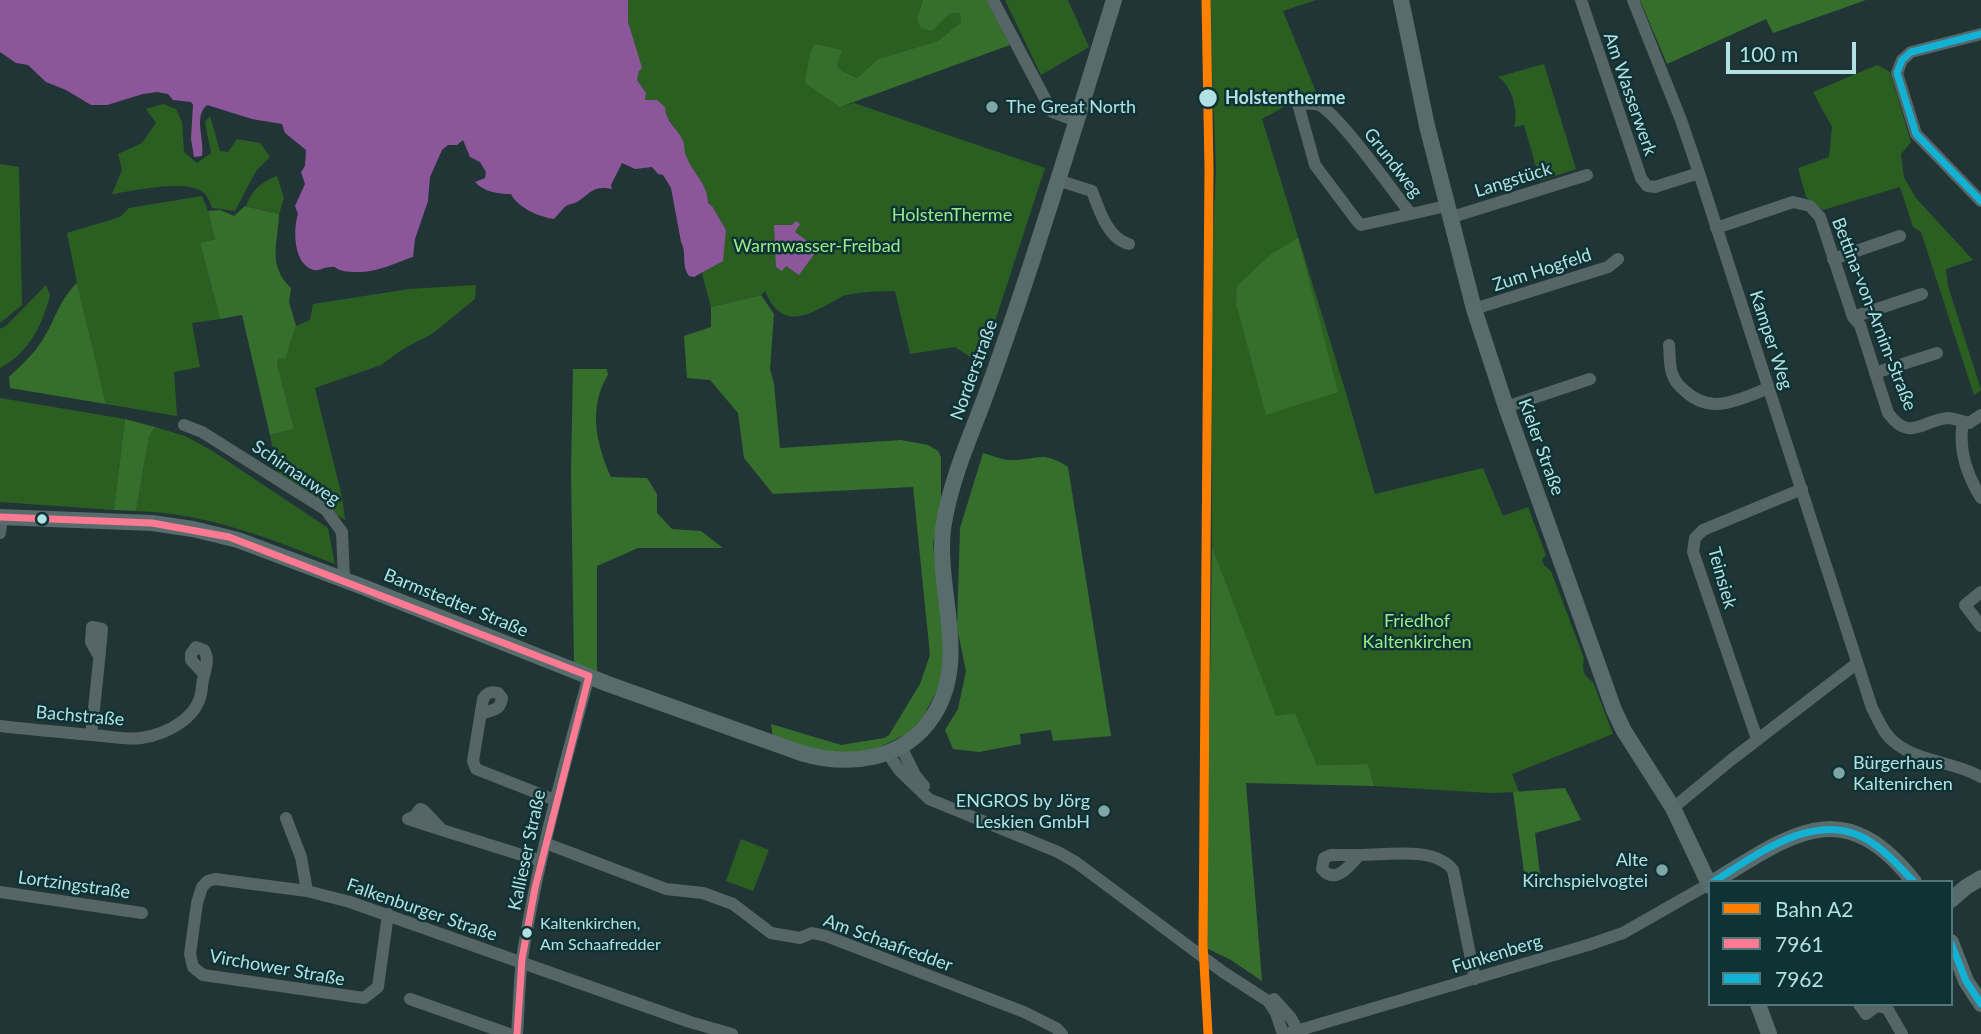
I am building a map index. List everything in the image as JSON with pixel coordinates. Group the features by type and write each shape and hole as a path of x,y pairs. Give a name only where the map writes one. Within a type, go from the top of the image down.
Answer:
{"main road":[{"name":"Norderstraße","path":"895,750 932,718 945,695 951,652 942,556 946,513 961,457 1014,317 1114,0"},
{"name":"Kieler Straße","path":"1401,0 1448,212 1474,309 1506,407 1614,710 1624,731 1673,808 1708,880"},
{"name":"Barmstedter Straße","path":"1,522 143,523 193,529 238,540 589,676 824,760 866,760 895,750"},
{"path":"1717,880 1789,838 1831,828 1852,832 1872,841 1893,858 1912,880"},
{"path":"1959,888 1981,878"},
{"path":"1953,947 1966,981 1981,1004"},
{"path":"1759,1006 1769,1034"}],"street":[{"path":"993,0 1052,112 1076,121"},
{"name":"Am Wasserwerk","path":"1581,0 1641,178 1647,186 1655,187 1699,173"},
{"name":"Kamper Weg","path":"1633,0 1699,173 1872,708 1891,740 1920,757 1981,777"},
{"path":"1981,34 1910,52 1902,60 1897,73 1916,134 1981,201"},
{"name":"Grundweg","path":"1411,214 1353,139 1330,114 1319,105 1298,104 1315,165 1361,225 1411,214 1448,212"},
{"name":"Langstück","path":"1448,212 1587,175"},
{"path":"1057,180 1092,191 1112,232 1118,239 1129,244"},
{"name":"Bettina-von-Arnim-Straße","path":"1716,229 1793,202 1810,206 1819,217 1853,317 1860,326 1888,413 1895,423 1915,429 1948,418 1963,422"},
{"path":"1833,259 1900,236"},
{"name":"Zum Hogfeld","path":"1474,309 1608,267 1618,258"},
{"path":"1853,317 1922,295"},
{"path":"1670,345 1672,374 1680,387 1691,397 1705,404 1718,405 1769,388"},
{"path":"1875,373 1937,353"},
{"path":"1506,407 1590,379"},
{"path":"1981,415 1969,423 1963,422 1960,439 1969,475 1981,498"},
{"name":"Schirnauweg","path":"184,425 202,432 326,510 342,532 344,579"},
{"name":"Teinsiek","path":"1757,740 1693,552 1695,538 1703,530 1802,489"},
{"path":"1981,592 1965,605 1981,626"},
{"path":"91,735 99,656"},
{"path":"1673,808 1856,664"},
{"name":"Bachstraße","path":"0,726 139,739 168,732 183,721 195,707 202,694 203,673"},
{"name":"Kallieser Straße","path":"517,1034 522,962 541,861 589,676"},
{"name":"Kamper Weg","path":"1868,694 1905,747"},
{"path":"481,714 473,761 475,769 555,800"},
{"path":"895,750 944,806 1058,852 1223,972 1261,989 1278,1002 1289,1033"},
{"path":"286,818 301,857 307,891"},
{"path":"442,830 541,861"},
{"name":"Am Schaafredder","path":"545,843 666,889 684,890 733,904 771,933 800,938 812,933 827,936 1024,1012 1056,1028 1062,1034"},
{"path":"1359,855 1427,855 1450,866 1475,979"},
{"name":"Falkenburger Straße","path":"215,879 307,891 388,914 690,1022 732,1034"},
{"name":"Virchower Straße","path":"215,879 202,887 197,903 190,954 194,967 203,975 364,998 378,987 388,914"},
{"name":"Funkenberg","path":"1289,1033 1623,933 1708,885"},
{"name":"Lortzingstraße","path":"0,892 142,913"},
{"path":"411,999 509,1034"},
{"path":"1861,1006 1866,1014 1877,1006 1887,1008 1902,1034"}],"green space":[{"path":"628,0 923,0 917,18 931,31 949,14 960,13 961,22 938,41 878,59 857,78 840,70 837,64 841,51 815,44 840,107 854,103 1045,168 981,364 955,347 910,354 895,291 846,295 799,316 780,312 765,291 761,295 711,307 702,274 715,265 726,230 708,203 703,185 685,155 673,125 644,100 646,93 637,80 639,71 628,22"},
{"path":"923,0 987,0 1010,45 840,107 805,83 810,53 815,44 842,50 837,64 840,70 857,78 878,59 938,41 961,22 960,13 949,14 932,31 921,28 917,18"},
{"path":"1005,0 1068,0 1089,47 1041,75"},
{"name":"Friedhof Kaltenkirchen","path":"1209,0 1316,0 1283,11 1318,97 1293,102 1262,119 1375,494 1483,468 1503,516 1528,507 1546,555 1542,560 1551,571 1584,658 1584,672 1593,682 1613,734 1512,774 1519,792 1490,793 1374,786 1368,764 1317,765 1295,713 1276,717 1212,546 1211,281 1216,168"},
{"path":"1640,0 1866,0 1773,33 1766,19 1667,64"},
{"path":"1544,64 1576,169 1540,181 1524,125 1514,127 1516,114 1513,100 1507,86 1498,77"},
{"path":"1877,65 1890,72 1911,142 1901,154 1904,177 1915,197 1973,260 1946,269 1948,286 1981,390 1974,395 1921,232 1913,227 1900,187 1823,210 1806,197 1798,168 1829,157 1832,127 1813,92"},
{"path":"163,104 176,109 182,122 184,152 197,163 211,153 205,122 210,116 220,151 228,152 237,139 260,143 270,157 256,171 235,211 212,208 204,193 186,186 112,194 122,170 118,154 142,143 156,123 146,109"},
{"path":"0,164 19,167 22,305 0,323"},
{"path":"277,176 284,198 279,214 246,206 258,187"},
{"path":"202,196 215,239 200,243 220,319 192,323 200,367 174,372 177,416 106,404 67,233 120,217 129,208"},
{"path":"245,206 279,214 276,262 291,288 289,302 296,326 285,359 279,358 277,364 294,429 270,435 242,315 220,319 200,243 215,239 208,211 220,210 234,216"},
{"path":"1298,238 1338,392 1266,415 1236,303 1237,286 1270,255"},
{"path":"77,283 106,404 10,388 9,377 36,349 65,298"},
{"path":"46,285 50,295 33,337 19,355 0,368 0,329"},
{"path":"476,285 475,299 432,334 403,349 381,365 315,388 342,497 345,520 279,476 270,435 294,429 277,364 279,358 285,358 296,326 310,320 313,304 409,289"},
{"path":"761,295 774,314 770,369 780,448 901,440 928,445 938,451 941,457 941,508 933,544 945,651 944,670 923,717 908,733 870,752 826,753 773,737 771,724 841,745 884,738 889,735 920,684 930,655 913,487 773,494 744,458 738,413 710,380 687,378 684,336 711,327 711,307"},
{"path":"573,369 607,369 608,375 598,400 596,426 601,452 611,477 647,478 657,494 657,513 672,529 701,531 723,548 638,548 597,566 597,671 574,664 571,473"},
{"path":"0,398 125,419 114,510 0,502"},
{"path":"125,419 155,427 149,437 136,511 114,510"},
{"path":"155,427 185,436 211,450 328,528 335,564 213,522 136,511 149,437"},
{"path":"983,453 1007,460 1045,457 1068,467 1111,736 1053,741 1051,730 1020,734 1021,744 979,752 953,749 945,730 958,709 966,671 957,628 960,528"},
{"path":"1212,546 1276,716 1295,713 1317,765 1368,764 1374,786 1246,783 1262,981 1231,960 1206,948"},
{"path":"1565,788 1581,820 1535,833 1540,874 1525,879 1513,792"},
{"path":"741,839 769,850 753,891 726,881"}],"shaded area":[{"path":"0,0 628,0 628,22 642,68 637,80 646,93 645,100 657,100 665,107 667,117 683,141 685,154 706,190 708,203 726,230 723,261 694,277 689,276 685,268 684,250 671,188 663,175 658,174 652,167 635,169 622,163 611,185 612,189 600,188 592,191 566,206 554,219 529,211 511,194 492,192 475,182 485,178 486,172 480,162 470,157 463,140 442,150 430,177 428,201 415,239 413,257 367,272 345,271 334,267 314,270 302,261 295,237 298,214 295,206 305,184 301,172 305,166 306,150 285,133 282,124 252,119 207,105 200,122 202,156 194,157 191,102 173,100 168,94 157,92 107,105 91,105 46,82 28,65 16,63 0,52"},
{"path":"796,221 800,224 795,232 818,249 799,275 786,266 782,271 776,267 774,225 792,225"}],"rail line":[{"name":"A2","path":"1206,0 1209,169 1203,945 1208,1034"}],"transit line":[{"name":"7962","path":"1981,34 1911,52 1902,60 1897,73 1916,134 1981,201"},
{"name":"7961","path":"0,517 152,523 229,537 589,676 535,888 522,959 517,1034"},
{"name":"7962","path":"1716,880 1766,849 1806,833 1826,829 1847,831 1873,843 1912,880"},
{"name":"7962","path":"1953,948 1966,981 1981,1004"}],"place":[{"name":"Holstentherme","path":"1208,98"},
{"name":"The Great North","path":"992,107"},
{"name":"Bürgerhaus Kaltenirchen","path":"1839,773"},
{"name":"ENGROS by Jörg Leskien GmbH","path":"1104,811"},
{"name":"Alte Kirchspielvogtei","path":"1662,870"},
{"name":"Kaltenkirchen, Am Schaafredder","path":"527,933"}],"park label":[{"name":"HolstenTherme","path":"952,215"},
{"name":"Warmwasser-Freibad","path":"817,246"}]}
